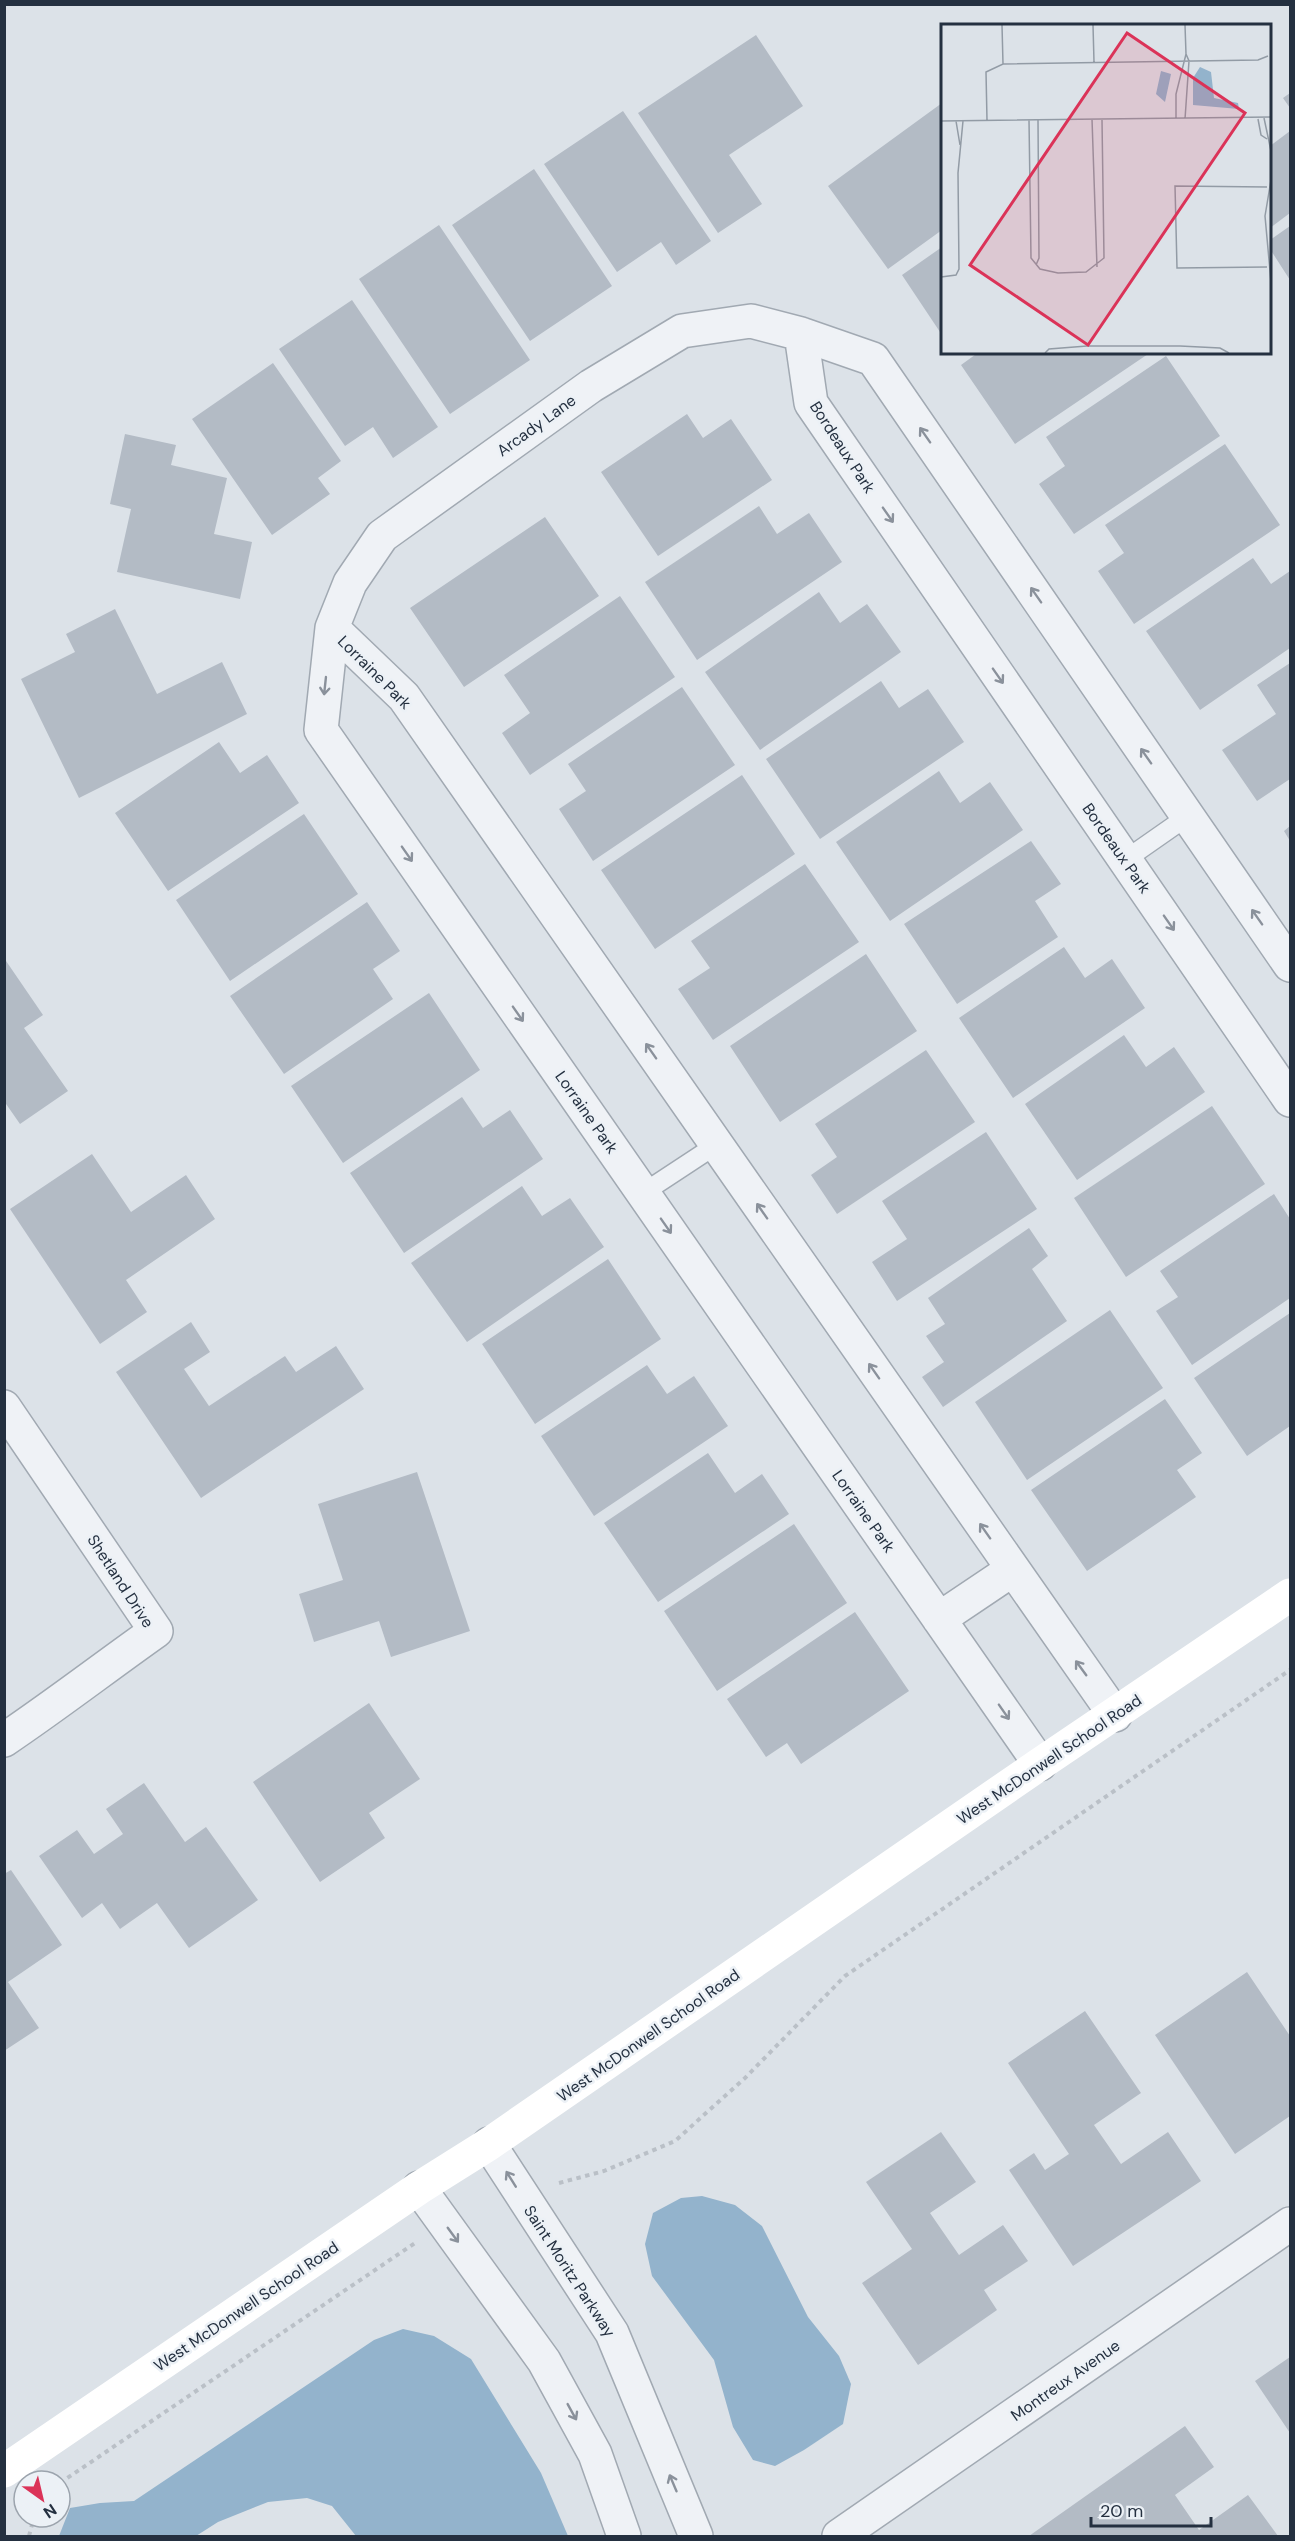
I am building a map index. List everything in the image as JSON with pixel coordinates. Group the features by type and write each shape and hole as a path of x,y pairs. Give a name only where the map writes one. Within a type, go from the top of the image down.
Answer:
{"main road":[{"name":"West McDonwell School Road","path":"4,2471 418,2188 489,2145 1040,1764 1290,1595"}],"street":[{"name":"Arcady Lane","path":"332,628 350,584 382,536 591,386 682,331 751,321 801,334"},
{"path":"801,334 873,359 1290,965"},
{"name":"Bordeaux Park","path":"801,334 810,403 1290,1100"},
{"name":"Lorraine Park","path":"332,628 404,697 1115,1715"},
{"name":"Lorraine Park","path":"332,628 321,730 1040,1764"},
{"name":"Shetland Drive","path":"4,1407 156,1631 101,1669 58,1704 4,1740"},
{"path":"939,1619 1012,1570"},
{"name":"Saint Moritz Parkway","path":"489,2145 612,2333 696,2536"},
{"path":"418,2188 544,2361 595,2454 624,2536"},
{"name":"Montreux Avenue","path":"839,2536 1290,2224"}],"lane":[{"path":"1125,860 1188,816"},
{"path":"643,1193 716,1144"}],"path":[{"path":"555,2184 604,2171 675,2141 745,2078 845,1976 1290,1670"},
{"path":"72,2475 422,2239"}],"water":[{"path":"702,2196 735,2205 762,2226 808,2317 839,2356 851,2384 843,2424 775,2466 753,2460 733,2427 714,2360 652,2276 645,2244 653,2213 681,2198"},
{"path":"403,2329 434,2336 471,2359 541,2473 568,2536 356,2536 332,2506 307,2498 268,2502 218,2522 196,2536 59,2536 62,2529 72,2529 72,2508 134,2501 374,2340"}],"building":[{"path":"756,35 803,106 729,155 762,204 718,233 638,113"},
{"path":"1290,93 1290,108 1283,98"},
{"path":"941,104 941,231 888,269 828,186"},
{"path":"623,111 711,241 676,265 661,242 617,272 544,164"},
{"path":"1290,131 1290,213 1271,227 1271,145"},
{"path":"534,169 612,286 530,341 452,225"},
{"path":"439,225 530,360 450,414 359,279"},
{"path":"1290,226 1290,280 1271,251 1271,239"},
{"path":"941,248 941,334 902,275"},
{"path":"352,300 438,427 393,458 373,427 345,446 279,349"},
{"path":"976,354 1148,354 1015,444 961,365"},
{"path":"1166,356 1220,436 1074,534 1039,484 1065,466 1046,437"},
{"path":"273,363 341,461 318,478 330,494 272,535 192,419"},
{"path":"687,414 703,438 731,419 772,480 658,556 601,472"},
{"path":"125,434 176,445 171,465 227,478 214,534 252,542 240,599 117,572 131,509 110,504"},
{"path":"1225,444 1280,525 1134,624 1098,571 1124,553 1105,525"},
{"path":"759,506 777,534 809,513 842,562 697,660 645,582"},
{"path":"545,517 599,596 464,687 410,608"},
{"path":"1253,558 1271,584 1290,571 1290,648 1200,710 1146,631"},
{"path":"819,592 840,623 867,604 901,652 760,750 705,672"},
{"path":"620,596 675,677 530,775 502,733 530,713 504,675"},
{"path":"115,609 157,694 222,662 247,714 79,798 21,679 75,652 66,634"},
{"path":"1290,663 1290,779 1257,801 1222,750 1276,714 1257,685"},
{"path":"881,681 899,708 928,689 964,742 820,839 766,759"},
{"path":"682,687 735,765 593,861 559,809 586,791 568,764"},
{"path":"219,742 240,773 267,755 299,803 168,891 115,813"},
{"path":"939,771 960,803 990,782 1023,830 890,921 836,842"},
{"path":"742,775 795,854 655,949 601,870"},
{"path":"304,814 358,894 230,981 176,900"},
{"path":"1290,826 1290,841 1284,831"},
{"path":"1031,841 1061,884 1035,901 1058,937 957,1004 904,924"},
{"path":"805,864 859,942 713,1040 678,989 710,968 691,941"},
{"path":"367,902 400,951 373,969 393,999 284,1074 230,996"},
{"path":"1064,947 1085,978 1112,959 1145,1008 1013,1098 959,1018"},
{"path":"866,954 917,1031 780,1122 730,1046"},
{"path":"4,958 43,1015 24,1028 68,1091 20,1124 4,1101"},
{"path":"429,993 480,1070 343,1163 291,1086"},
{"path":"1124,1035 1146,1067 1174,1047 1205,1092 1077,1180 1025,1104"},
{"path":"926,1050 975,1122 837,1214 811,1175 837,1157 815,1124"},
{"path":"462,1097 483,1128 510,1110 543,1159 404,1253 350,1173"},
{"path":"1212,1106 1265,1184 1126,1277 1074,1198"},
{"path":"986,1132 1037,1209 897,1301 872,1262 907,1239 882,1201"},
{"path":"92,1154 131,1212 186,1175 215,1219 126,1280 147,1312 100,1344 10,1209"},
{"path":"522,1186 542,1216 570,1198 604,1247 467,1342 411,1263"},
{"path":"1274,1194 1290,1219 1290,1298 1192,1365 1156,1311 1178,1297 1160,1271"},
{"path":"1029,1228 1048,1256 1032,1269 1067,1321 943,1407 922,1377 944,1362 926,1336 945,1324 928,1298"},
{"path":"608,1259 661,1339 535,1424 482,1344"},
{"path":"1110,1310 1163,1388 1027,1480 975,1402"},
{"path":"1290,1313 1290,1426 1247,1456 1194,1378"},
{"path":"191,1322 210,1352 184,1369 209,1406 285,1356 296,1372 336,1346 364,1389 201,1498 116,1372"},
{"path":"647,1365 667,1394 694,1376 728,1426 594,1516 541,1436"},
{"path":"1165,1399 1202,1453 1177,1470 1196,1497 1087,1571 1031,1490"},
{"path":"708,1453 735,1493 762,1474 789,1514 658,1602 604,1523"},
{"path":"417,1472 470,1631 391,1657 379,1621 314,1642 299,1594 343,1580 318,1504"},
{"path":"794,1524 847,1603 717,1691 664,1611"},
{"path":"855,1612 909,1691 801,1764 787,1743 766,1757 727,1699"},
{"path":"369,1703 420,1779 369,1813 385,1838 320,1882 253,1782"},
{"path":"144,1783 185,1842 206,1827 258,1900 189,1948 157,1903 120,1929 102,1903 82,1918 39,1856 77,1830 94,1854 123,1834 106,1809"},
{"path":"11,1870 62,1945 8,1982 39,2028 4,2051 4,1874"},
{"path":"1247,1972 1290,2036 1290,2116 1235,2154 1155,2035"},
{"path":"1085,2011 1141,2093 1094,2125 1121,2164 1168,2132 1201,2181 1073,2266 1009,2170 1034,2153 1045,2170 1069,2154 1008,2063"},
{"path":"941,2132 976,2182 930,2213 959,2255 1003,2225 1028,2261 984,2290 997,2310 918,2365 862,2283 912,2249 866,2182"},
{"path":"1290,2357 1290,2433 1255,2381"},
{"path":"1185,2426 1214,2467 1175,2495 1199,2530 1248,2495 1278,2536 1029,2536"}]}
